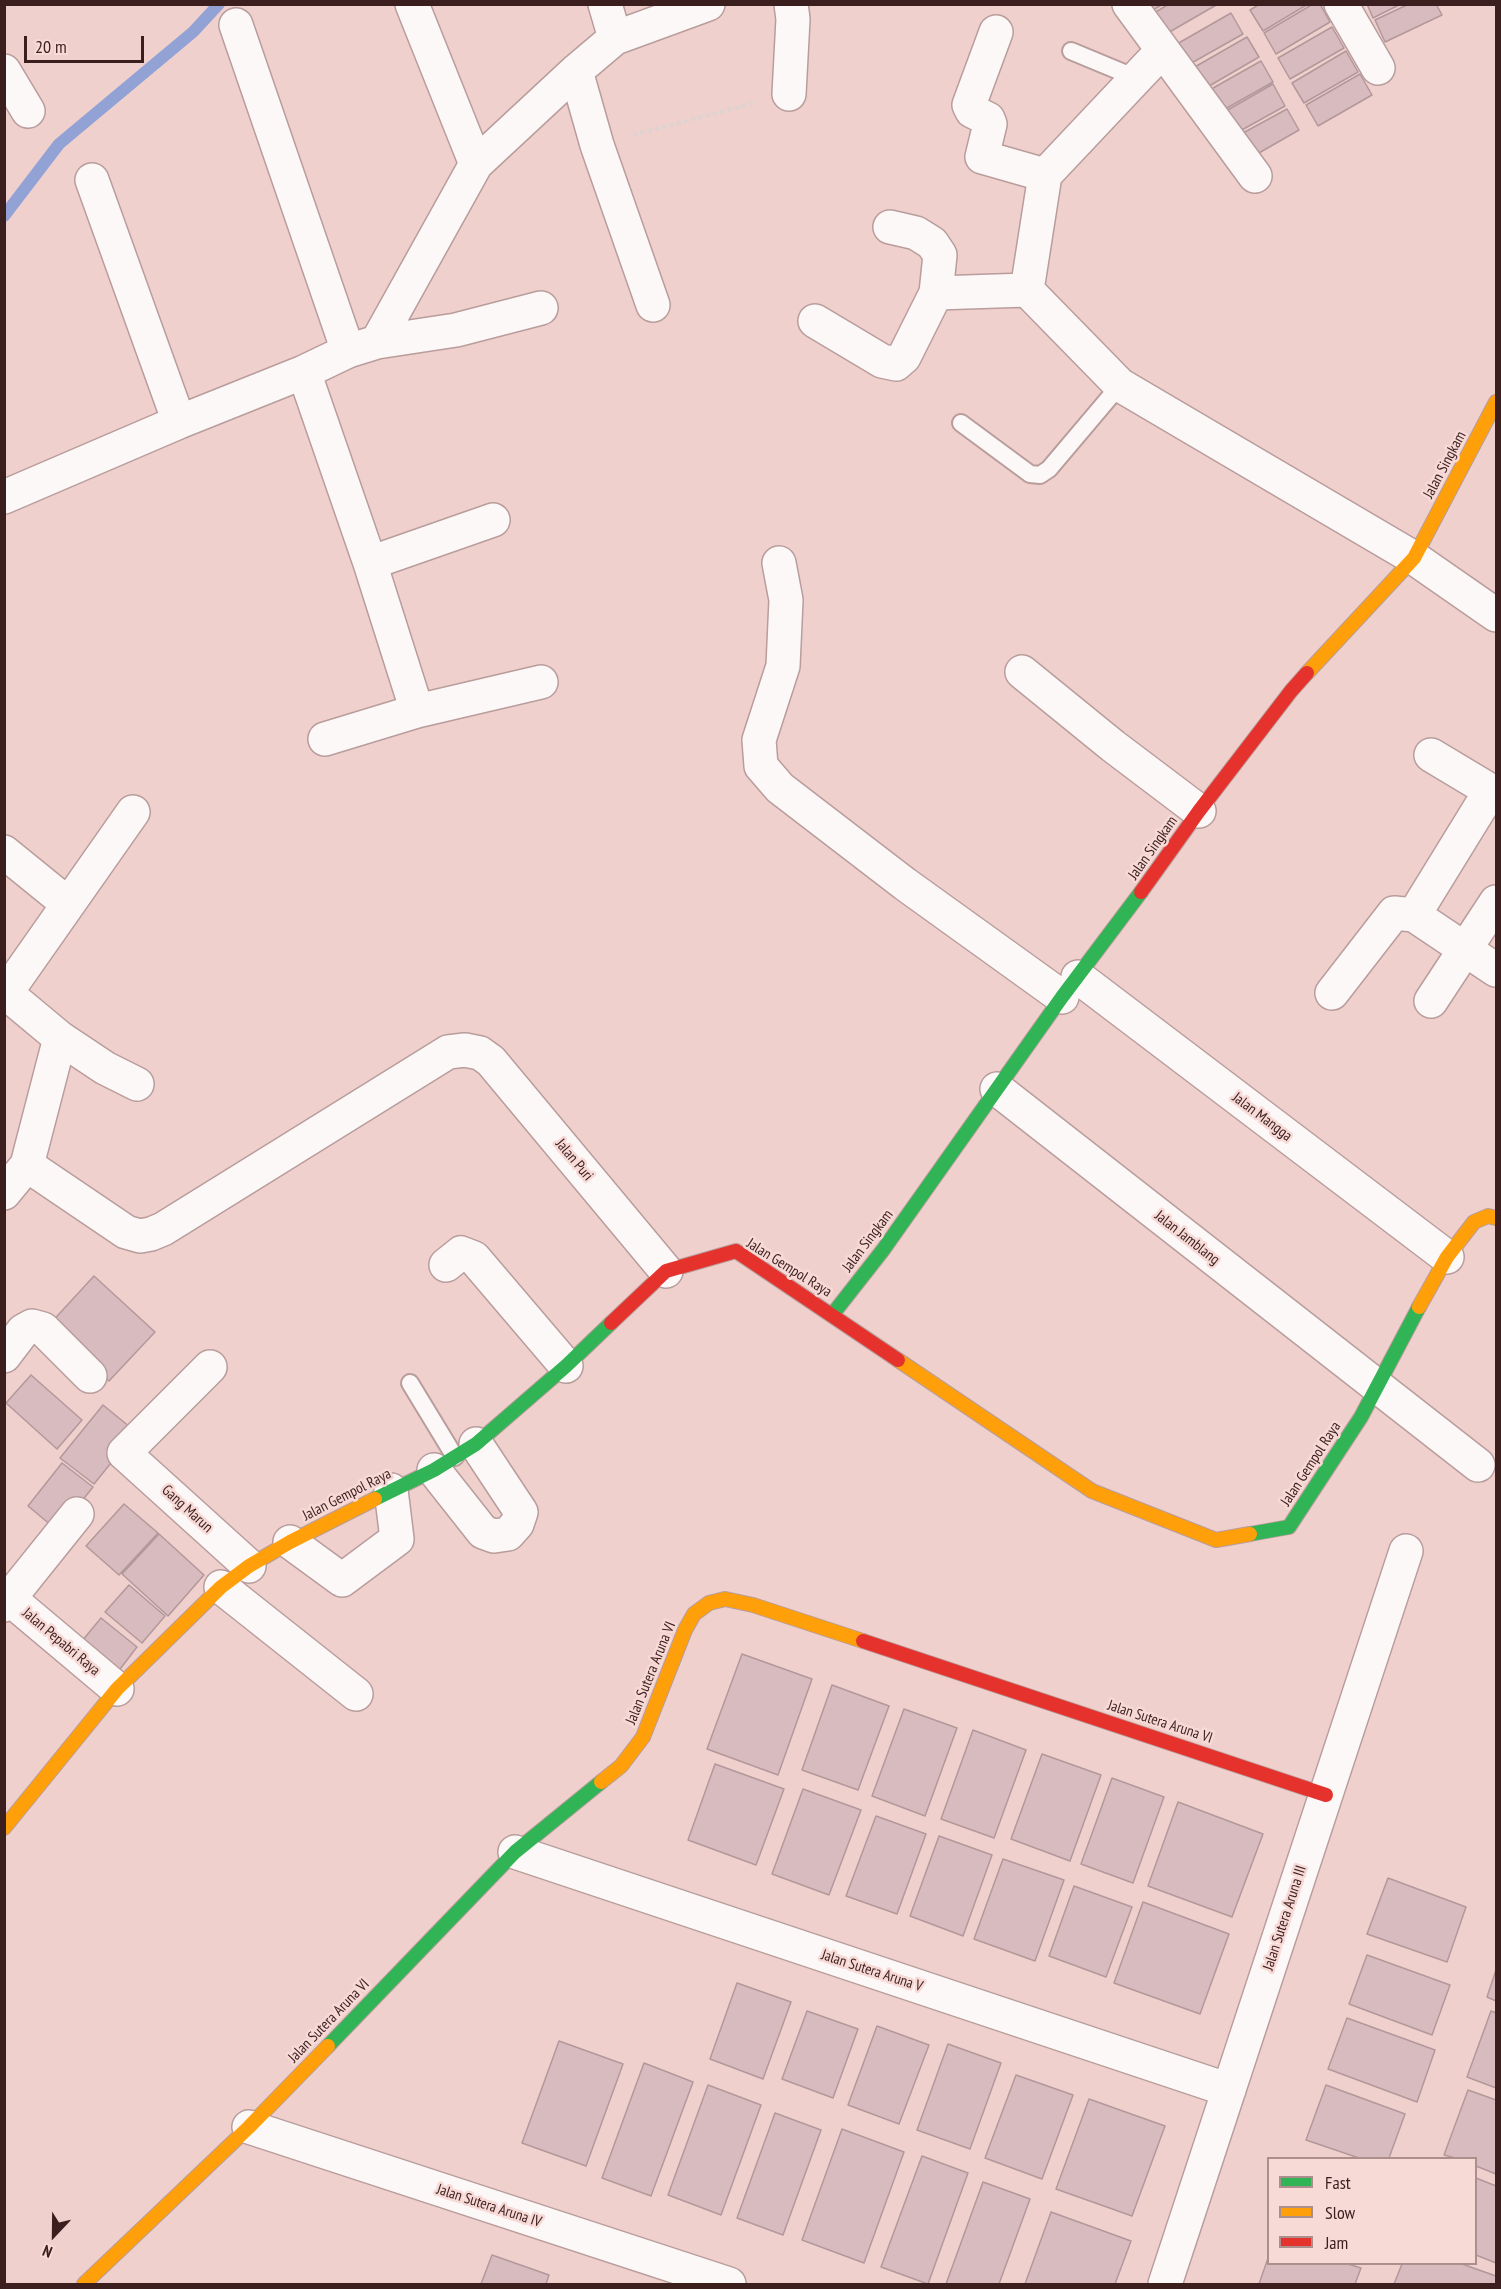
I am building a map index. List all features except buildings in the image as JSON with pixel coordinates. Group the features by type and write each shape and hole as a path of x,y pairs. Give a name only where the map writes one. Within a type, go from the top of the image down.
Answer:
{"street":[{"path":"412,4 476,164"},
{"path":"605,4 615,38"},
{"path":"362,346 476,164 615,38 708,4"},
{"path":"789,94 793,20 791,4"},
{"path":"1129,4 1255,176"},
{"path":"1341,4 1378,68"},
{"path":"236,25 362,346"},
{"path":"996,32 969,105 972,111 988,119 990,124 982,157 1045,175"},
{"path":"1027,290 1045,175 1162,51"},
{"path":"4,71 28,111"},
{"path":"576,71 597,145 653,304"},
{"path":"92,180 179,422"},
{"path":"815,321 882,361 896,364 904,357 936,293 940,255 932,243 916,233 890,227"},
{"path":"936,293 1027,290 1120,384 1414,558 1497,615"},
{"path":"4,497 362,346 456,330 541,308"},
{"path":"304,372 370,563 417,711"},
{"name":"Jalan Singkam","path":"832,1315 883,1250 1070,987 1118,926 1199,812 1291,691 1414,558 1497,402"},
{"path":"370,563 493,520"},
{"name":"Jalan Mangga","path":"779,562 786,600 783,666 759,740 761,766 780,788 851,843 1070,987 1447,1257"},
{"path":"1022,672 1199,812"},
{"path":"325,739 417,711 541,682"},
{"path":"1414,915 1486,798 1486,788 1431,755"},
{"path":"133,812 5,992 60,1038 105,1068 137,1084"},
{"path":"4,852 68,904"},
{"path":"1431,1001 1497,902"},
{"path":"1332,993 1394,913 1414,915 1497,970"},
{"path":"4,1194 27,1165 60,1038"},
{"name":"Jalan Puri","path":"27,1165 126,1232 140,1236 151,1234 163,1229 448,1052 465,1050 480,1053 491,1060 666,1271"},
{"name":"Jalan Jamblang","path":"997,1089 1478,1465"},
{"name":"Jalan Gempol Raya","path":"4,1828 117,1689 221,1587 249,1566 290,1542 455,1457 566,1366 666,1271 736,1251 1092,1491 1216,1540 1289,1527 1361,1418 1402,1336 1447,1257 1474,1222 1488,1216 1497,1218"},
{"path":"446,1265 461,1253 474,1258 566,1366"},
{"path":"4,1356 23,1331 32,1326 43,1329 90,1376"},
{"name":"Gang Marun","path":"210,1367 124,1453 249,1566"},
{"path":"290,1542 342,1580 397,1539 392,1490"},
{"path":"6,1600 76,1514"},
{"name":"Jalan Sutera Aruna III","path":"1165,2284 1406,1551"},
{"path":"221,1587 356,1694"},
{"name":"Jalan Sutera Aruna VI","path":"84,2284 249,2127 515,1852 621,1766 643,1737 685,1630 694,1614 709,1603 725,1599 764,1608 1326,1795"},
{"name":"Jalan Pepabri Raya","path":"6,1600 117,1689"},
{"name":"Jalan Sutera Aruna V","path":"515,1852 1229,2090"},
{"name":"Jalan Sutera Aruna IV","path":"249,2127 729,2284"}],"lane":[{"path":"1071,51 1136,78"},
{"path":"961,423 1030,474 1040,475 1049,469 1120,384"},
{"path":"410,1383 455,1457"}],"path":[{"path":"597,145 789,94"}],"waterway":[{"path":"4,216 59,144 193,32 219,4"}],"traffic: fast":[{"path":"832,1315 883,1250 1062,997 1141,892"},
{"path":"1250,1534 1289,1527 1361,1417 1419,1307"},
{"path":"375,1499 434,1470 476,1444 566,1366 611,1323"},
{"path":"328,2046 515,1852 601,1782"}],"traffic: slow":[{"path":"1307,673 1414,558 1496,402"},
{"path":"1419,1307 1447,1257 1474,1222 1488,1216 1496,1218"},
{"path":"898,1360 1092,1491 1216,1540 1250,1534"},
{"path":"4,1828 117,1689 221,1587 249,1566 290,1542 375,1499"},
{"path":"601,1782 621,1766 643,1737 685,1630 694,1614 709,1603 725,1599 753,1605 863,1641"},
{"path":"84,2284 249,2127 328,2046"}],"traffic: jam":[{"path":"1141,892 1199,811 1307,673"},
{"path":"611,1323 666,1271 736,1251 898,1360"},
{"path":"863,1641 1326,1795"}]}
